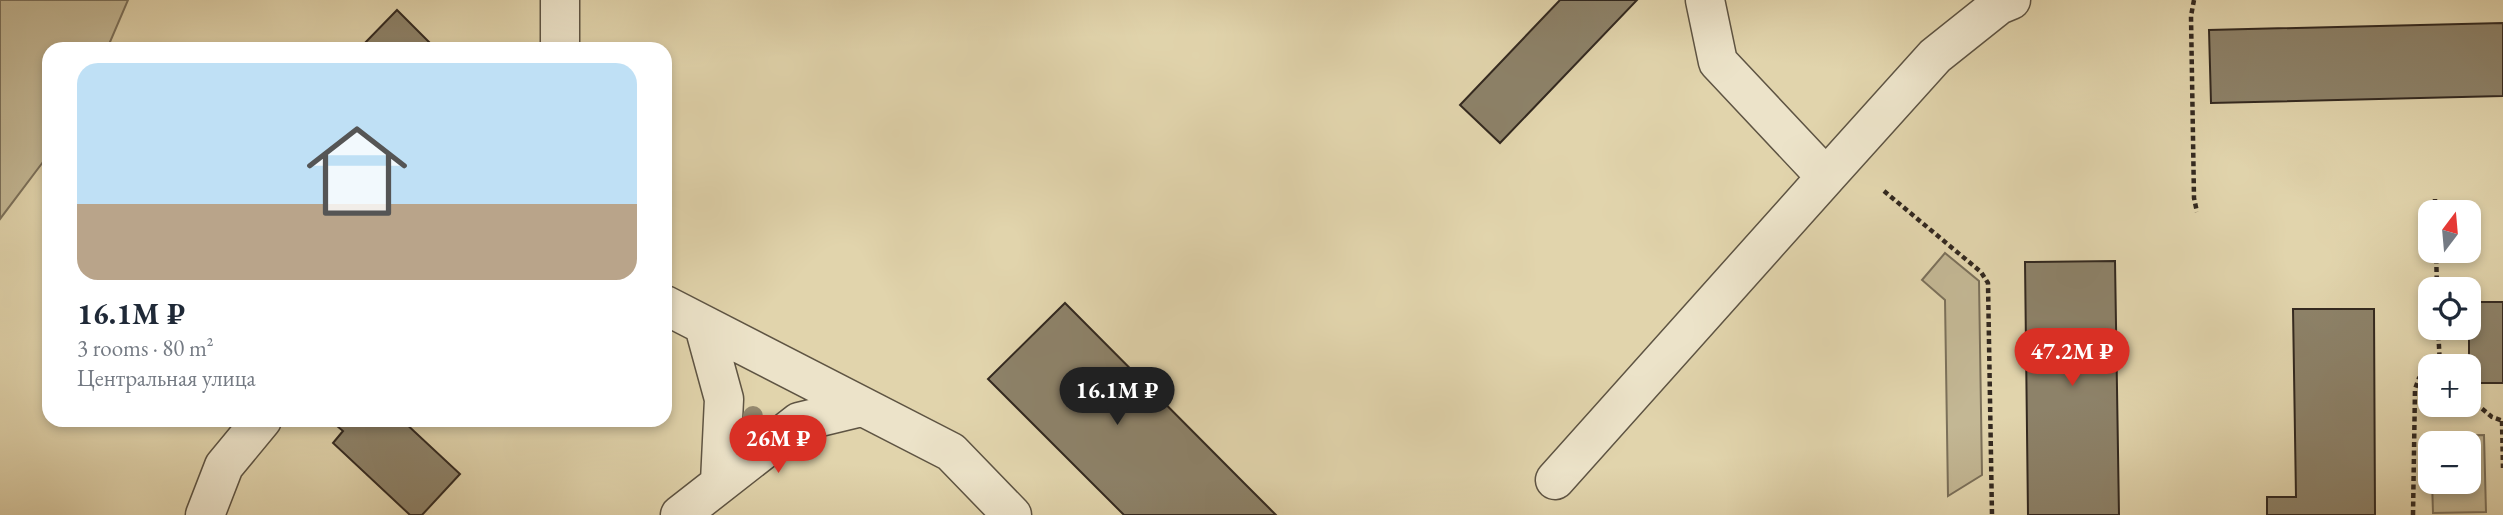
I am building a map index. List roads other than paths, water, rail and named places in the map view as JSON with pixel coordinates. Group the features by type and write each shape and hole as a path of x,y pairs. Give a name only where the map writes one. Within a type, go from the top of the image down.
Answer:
{"street":[{"path":"560,0 560,42"},
{"path":"1705,0 1718,62 1826,177"},
{"path":"1555,480 1935,56 1999,5 2011,0"},
{"path":"672,309 951,452 1012,515"},
{"path":"704,326 724,400 720,482"},
{"path":"680,515 799,422 861,407"},
{"path":"205,515 223,466 256,427"}]}
